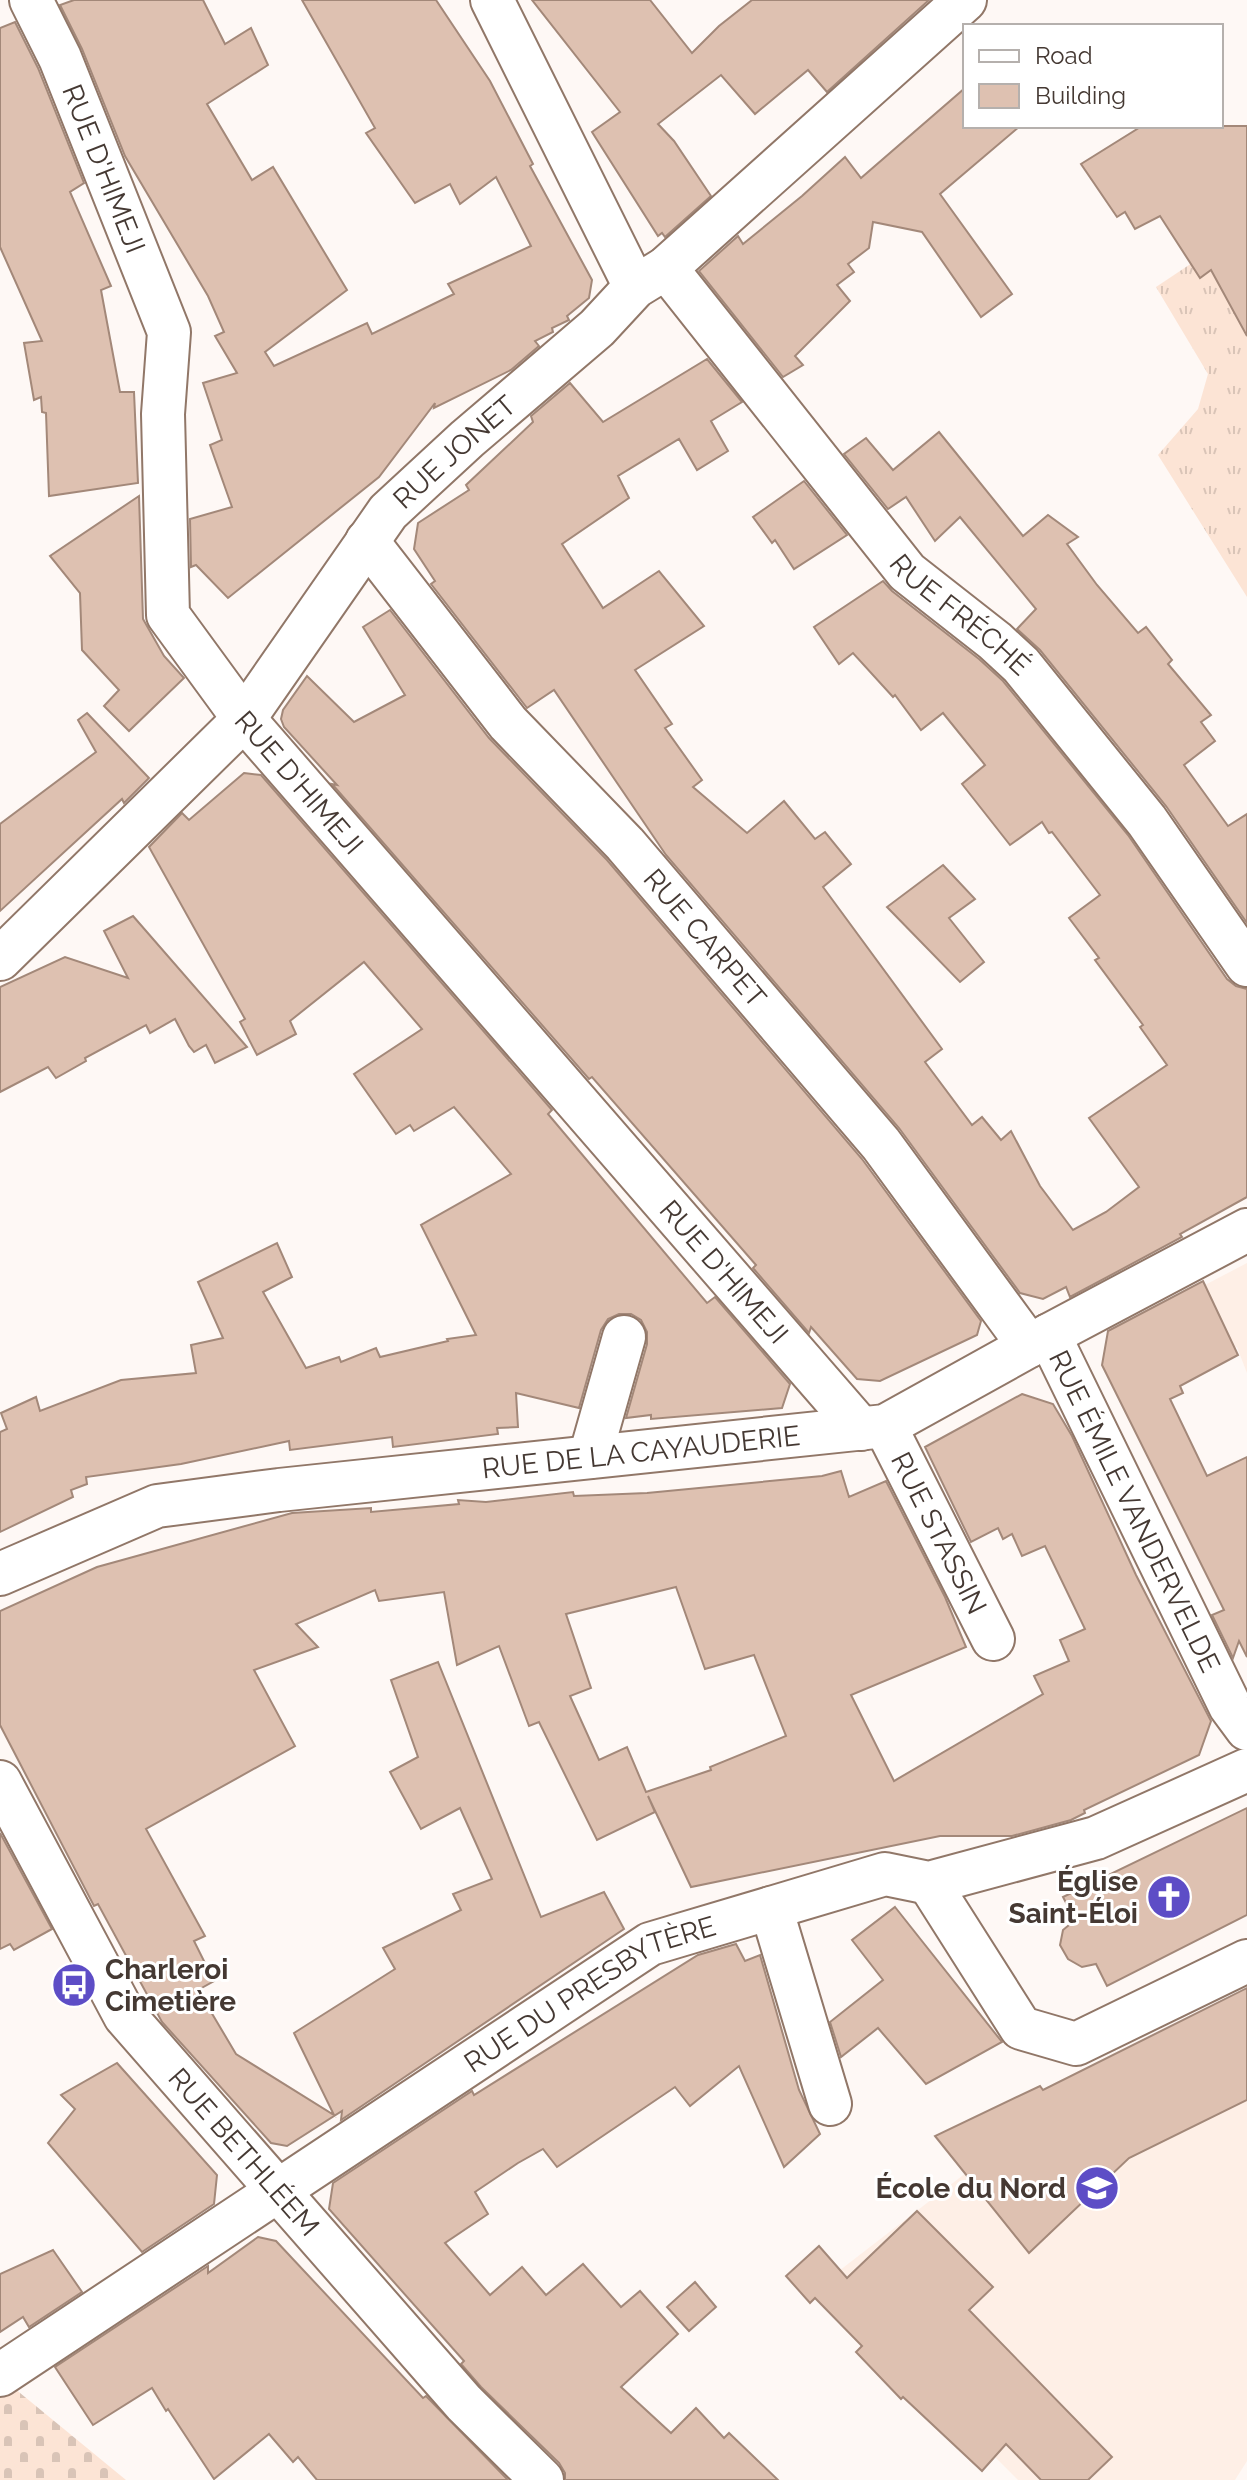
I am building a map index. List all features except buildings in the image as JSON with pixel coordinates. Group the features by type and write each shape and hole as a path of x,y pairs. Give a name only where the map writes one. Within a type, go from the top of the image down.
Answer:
{"street":[{"name":"RUE D'HIMEJI","path":"31,0 60,58 169,332 163,414 168,615 244,719 873,1428"},
{"name":"RUE FRÉCHÉ","path":"492,0 651,277 907,572 1021,665 1147,821 1247,965"},
{"name":"RUE JONET","path":"0,959 244,719 388,512 965,0"},
{"name":"RUE CARPET","path":"367,541 508,723 625,844 881,1144 1039,1341"},
{"name":"RUE DE LA CAYAUDERIE","path":"0,1574 157,1506 873,1428 1247,1230"},
{"path":"590,1457 624,1337"},
{"name":"RUE ÉMILE VANDERVELDE","path":"1039,1341 1230,1706 1247,1729"},
{"name":"RUE STASSIN","path":"873,1428 993,1639"},
{"name":"RUE DU PRESBYTÈRE","path":"0,2375 650,1944 885,1874 929,1883 1096,1838 1247,1770"},
{"name":"RUE BETHLÉEM","path":"0,1782 125,2016 464,2403 542,2480"},
{"path":"929,1883 1021,2028 1076,2044 1247,1961"},
{"path":"771,1908 830,2104"}],"shaded area":[{"path":"1247,1263 1247,1373 1237,1347 1172,1367 1203,1286"},
{"name":"École du Nord","path":"1247,1996 1247,2461 1235,2480 1018,2480 822,2284 1071,2092"}],"green space":[{"path":"1210,251 1247,303 1247,597 1158,455 1198,409 1208,374 1156,287"},
{"path":"0,2377 14,2388 126,2480 0,2480"}],"place":[{"name":"Église Saint-Éloi","path":"1169,1897"},
{"name":"Charleroi Cimetière","path":"74,1985"},
{"name":"École du Nord","path":"1097,2188"}]}
